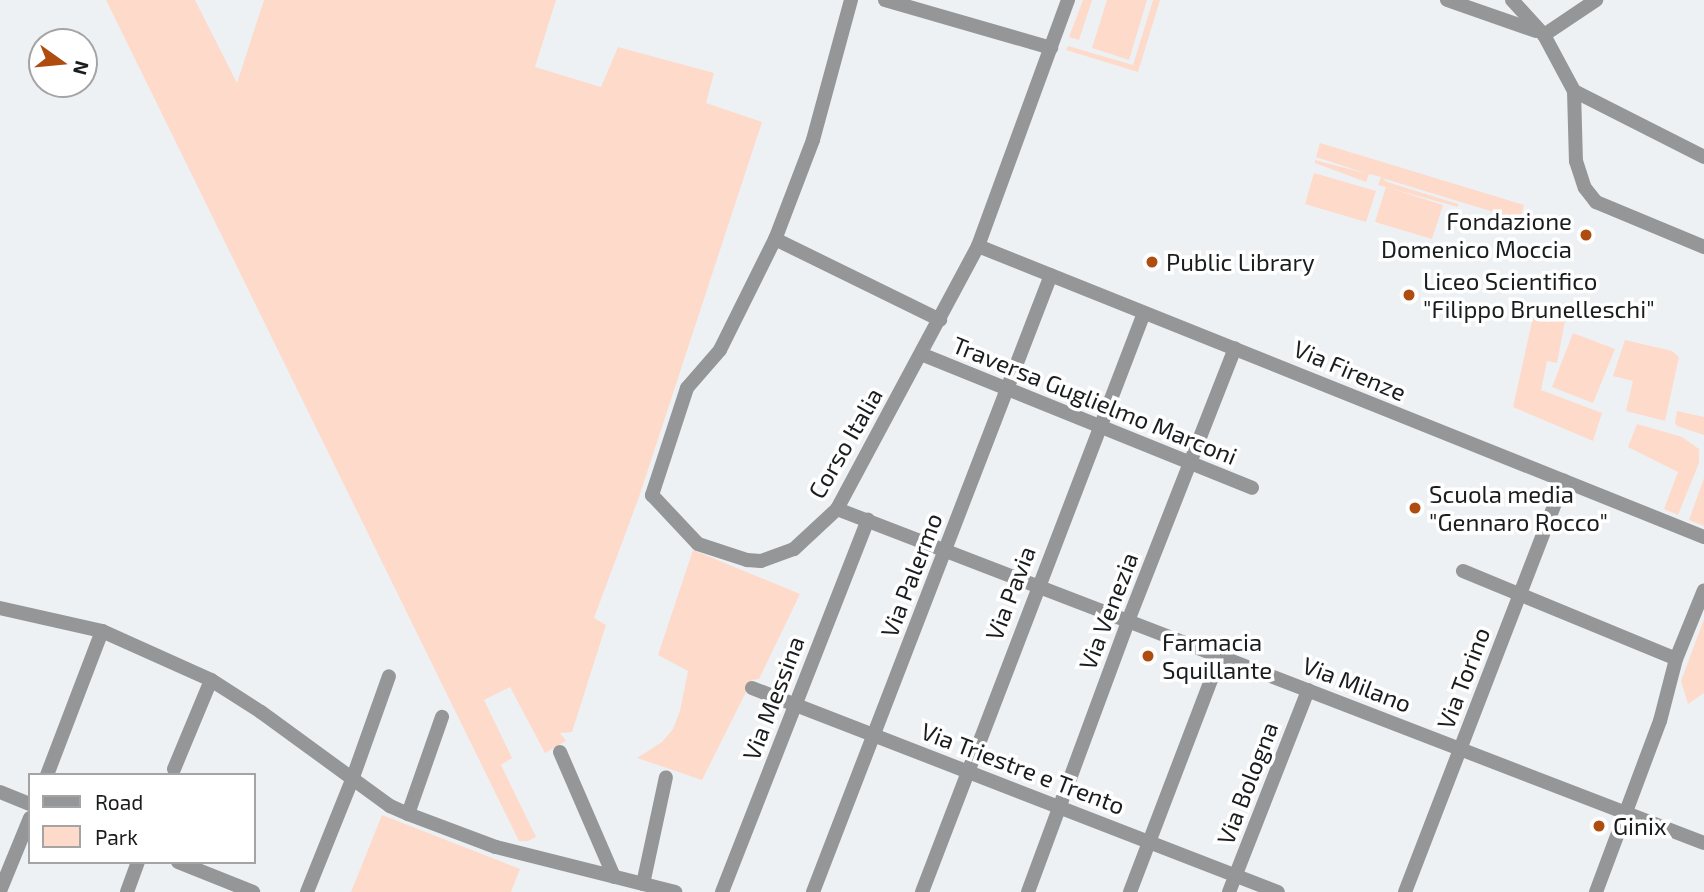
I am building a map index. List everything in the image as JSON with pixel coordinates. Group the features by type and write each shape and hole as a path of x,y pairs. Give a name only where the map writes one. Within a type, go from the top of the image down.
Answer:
{"street":[{"name":"Corso Italia","path":"851,0 813,140 775,239 720,350 687,388 652,495 698,544 747,560 761,561 794,550 837,509 978,246 1068,0"},
{"path":"885,0 1051,48"},
{"path":"1447,0 1485,11 1544,35"},
{"path":"1512,0 1544,35 1574,91 1576,161 1585,188 1596,202 1704,247"},
{"path":"1544,35 1596,0"},
{"path":"1574,91 1704,157"},
{"path":"775,239 940,320"},
{"name":"Via Firenze","path":"978,246 1704,537"},
{"name":"Via Palermo","path":"813,892 1051,275"},
{"name":"Via Pavia","path":"922,892 1144,313"},
{"name":"Via Venezia","path":"1028,892 1128,621 1235,348"},
{"name":"Traversa Guglielmo Marconi","path":"921,354 1252,488"},
{"name":"Via Torino","path":"1405,892 1564,481"},
{"name":"Via Milano","path":"837,509 1704,843"},
{"name":"Via Messina","path":"722,892 793,704 868,520"},
{"path":"1463,571 1676,659"},
{"path":"1596,892 1628,813 1660,721 1676,659 1704,590"},
{"path":"0,608 102,632 211,680 261,712 390,806 408,814 496,847 675,892"},
{"path":"48,773 102,632"},
{"path":"1130,892 1220,656"},
{"path":"307,892 352,780 389,676"},
{"path":"174,769 211,680"},
{"name":"Via Triestre e Trento","path":"752,688 1278,892"},
{"name":"Via Bologna","path":"1229,892 1308,690"},
{"path":"408,814 442,717"},
{"path":"560,752 626,892"},
{"path":"643,884 666,777"},
{"path":"0,792 28,803"},
{"path":"0,891 28,823"},
{"path":"127,892 137,864"},
{"path":"183,864 253,892"}],"green space":[{"path":"106,0 195,0 237,83 264,0 556,0 535,67 601,87 618,47 714,73 706,103 762,122 639,497 594,618 606,625 572,732 560,733 566,741 545,753 510,687 484,700 512,758 501,765 536,837 519,841"},
{"path":"1083,0 1092,0 1079,40 1069,37"},
{"path":"1107,0 1147,0 1129,60 1092,48"},
{"path":"1153,0 1160,0 1138,72 1066,50 1068,46 1133,65"},
{"path":"1320,143 1524,205 1520,220 1382,178 1387,182 1458,204 1458,207 1378,185 1381,177 1369,174 1366,182 1315,163 1315,160 1368,174 1316,157"},
{"path":"1314,173 1376,191 1366,222 1305,204"},
{"path":"1386,187 1443,205 1432,239 1375,222"},
{"path":"1533,317 1565,321 1557,363 1547,361 1541,390 1602,413 1593,441 1513,407"},
{"path":"1573,333 1615,349 1593,403 1552,387"},
{"path":"1625,340 1672,351 1679,357 1665,421 1626,411 1633,381 1613,376"},
{"path":"1677,411 1704,417 1704,435 1677,426"},
{"path":"1637,424 1682,437 1699,449 1699,463 1678,515 1664,509 1678,472 1628,447"},
{"path":"1704,478 1704,526 1689,520"},
{"path":"693,550 800,594 759,679 752,680 702,780 637,758 662,742 673,729 680,711 688,671 658,655"},
{"path":"1704,619 1704,693 1688,704 1681,681"},
{"path":"382,815 520,869 511,892 351,892"}],"place":[{"name":"Fondazione Domenico Moccia","path":"1586,235"},
{"name":"Public Library","path":"1152,262"},
{"name":"Liceo Scientifico \"Filippo Brunelleschi\"","path":"1409,295"},
{"name":"Scuola media \"Gennaro Rocco\"","path":"1415,508"},
{"name":"Farmacia Squillante","path":"1148,656"},
{"name":"Ginix","path":"1599,826"}]}
